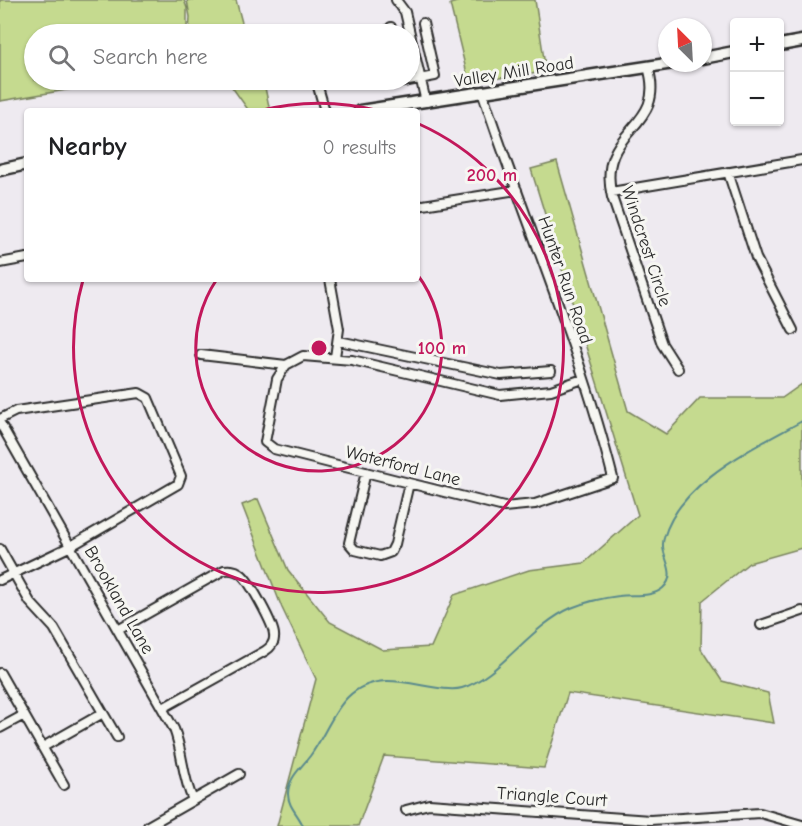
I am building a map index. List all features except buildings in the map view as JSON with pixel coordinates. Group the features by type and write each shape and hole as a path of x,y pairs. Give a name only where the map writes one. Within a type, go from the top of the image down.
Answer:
{"street":[{"path":"396,0 405,12 408,24"},
{"path":"421,79 435,76 423,23"},
{"path":"784,44 802,41"},
{"path":"712,56 730,53"},
{"name":"Valley Mill Road","path":"382,108 658,65"},
{"name":"Windcrest Circle","path":"648,67 652,81 651,99 642,118 622,139 612,157 609,177 611,192 662,344 667,356 678,369"},
{"path":"420,75 426,102"},
{"path":"319,90 324,108"},
{"name":"Hunter Run Road","path":"483,94 583,379 613,478"},
{"path":"611,192 802,160"},
{"path":"0,170 24,165"},
{"path":"728,172 756,258 793,330"},
{"path":"420,206 518,190"},
{"path":"0,263 24,259"},
{"path":"330,282 339,341 335,357"},
{"path":"339,341 501,375 551,371"},
{"path":"201,355 286,365 303,356 335,357 500,395 551,390 583,379"},
{"name":"Waterford Lane","path":"286,365 277,379 265,437 269,447 515,508 535,504 613,478"},
{"path":"0,421 16,411 136,393 148,398 181,474 180,481 71,546 0,580"},
{"name":"Brookland Lane","path":"0,421 163,708 179,741 182,770 193,800"},
{"path":"366,472 349,543 355,550 380,556 394,548 409,483"},
{"path":"0,549 30,602 54,628 117,737"},
{"path":"118,630 224,570 240,573 250,586 274,631 272,644 265,651 163,708"},
{"path":"761,625 802,611"},
{"path":"0,673 64,785"},
{"path":"42,747 103,713"},
{"path":"0,728 24,715"},
{"path":"148,826 239,774"},
{"name":"Triangle Court","path":"406,810 429,804 650,823 760,813 802,825"}],"green space":[{"path":"0,0 184,0 187,8 187,24 24,24 24,90 66,90 0,101"},
{"path":"187,0 236,0 242,24 190,24"},
{"path":"463,0 535,0 546,72 469,82 450,4"},
{"path":"234,90 266,90 269,108 247,108"},
{"path":"557,162 628,411 666,434 700,398 782,398 802,384 802,548 749,563 702,601 701,649 722,681 768,693 774,723 568,693 544,768 384,756 358,826 277,826 316,679 282,608 242,505 258,499 288,570 330,622 383,650 431,647 454,595 529,570 584,563 638,515 531,169"}],"waterway":[{"path":"303,826 288,799 290,783 347,698 370,684 386,681 446,689 462,688 488,674 542,627 571,608 606,598 653,593 663,588 669,576 663,545 664,538 673,518 686,499 721,468 802,421"}]}
